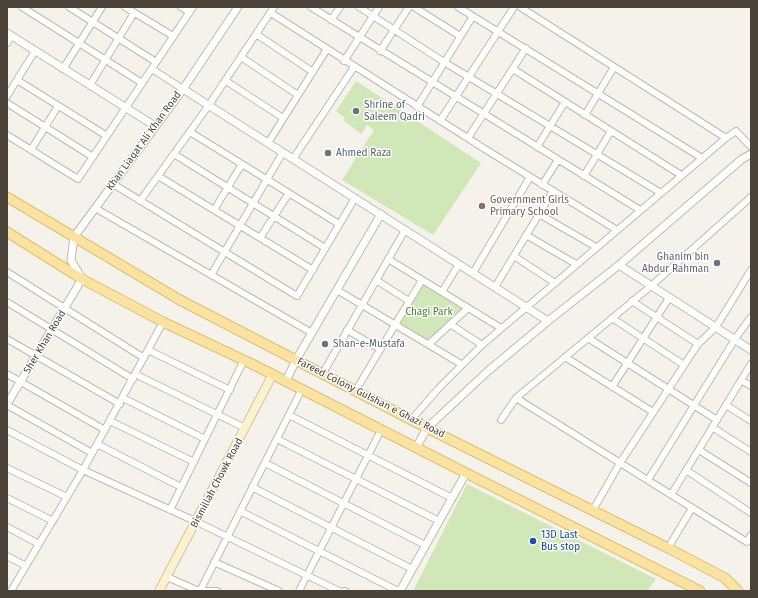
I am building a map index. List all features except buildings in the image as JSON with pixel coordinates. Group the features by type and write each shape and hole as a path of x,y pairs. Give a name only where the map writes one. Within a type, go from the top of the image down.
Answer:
{"main road":[{"name":"Fareed Colony Gulshan e Ghazi Road","path":"7,197 180,300 427,428 668,548 725,578 738,591"},
{"path":"7,232 82,279 163,322 273,374 700,591"},
{"name":"Bismillah Chowk Road","path":"159,591 197,522 273,374"}],"street":[{"path":"22,7 142,84"},
{"path":"69,7 156,62"},
{"path":"63,68 102,7"},
{"path":"125,7 173,36"},
{"path":"7,135 78,179 191,10 181,7"},
{"name":"Khan Liaqat Ali Khan Road","path":"74,237 182,89 238,7"},
{"path":"140,200 226,81 274,7"},
{"path":"311,7 380,51 640,210"},
{"path":"331,20 340,7"},
{"path":"359,7 468,77 661,193"},
{"path":"344,60 380,7"},
{"path":"380,51 409,7"},
{"path":"414,7 460,36"},
{"path":"458,7 702,158"},
{"path":"440,121 514,7"},
{"path":"520,7 726,138"},
{"path":"90,85 134,13"},
{"path":"270,13 542,185 617,230"},
{"path":"417,106 473,16"},
{"path":"256,34 313,72"},
{"path":"7,43 9,35 155,126"},
{"path":"468,138 526,48"},
{"path":"268,143 327,49"},
{"path":"7,96 35,51"},
{"path":"241,57 298,95"},
{"path":"293,159 354,67"},
{"path":"585,114 614,67"},
{"path":"152,69 548,321"},
{"path":"513,69 681,175"},
{"path":"17,80 106,136"},
{"path":"226,81 283,118"},
{"path":"537,147 565,102"},
{"path":"7,103 92,157"},
{"path":"31,150 58,106"},
{"path":"584,176 611,131"},
{"path":"412,419 461,364 482,345 726,138 736,131 751,147"},
{"path":"190,132 339,224"},
{"path":"211,275 283,152"},
{"path":"174,154 325,248"},
{"path":"416,448 427,428 488,371 619,265 742,159 751,154"},
{"path":"542,185 558,160"},
{"path":"214,210 242,164"},
{"path":"158,176 313,270"},
{"path":"473,273 530,177"},
{"path":"113,184 297,296 355,198"},
{"path":"495,287 553,191"},
{"path":"260,238 289,193"},
{"path":"501,420 516,398 651,286 751,197"},
{"path":"95,208 312,333"},
{"path":"286,381 296,360 380,214"},
{"path":"539,214 596,247"},
{"path":"323,373 405,230"},
{"path":"526,235 576,264"},
{"path":"74,237 72,260 82,279"},
{"path":"514,256 554,283"},
{"path":"388,259 501,328"},
{"path":"442,292 459,264"},
{"path":"619,265 751,350"},
{"path":"593,510 620,463 668,389 698,344 716,327 751,270"},
{"path":"7,272 144,358"},
{"name":"Sher Khan Road","path":"7,404 82,279"},
{"path":"376,280 409,301"},
{"path":"356,390 422,280"},
{"path":"337,290 461,364"},
{"path":"612,386 669,298"},
{"path":"632,301 698,344"},
{"path":"7,302 52,330 134,377 245,428"},
{"path":"429,344 468,308"},
{"path":"648,480 735,340 751,317"},
{"path":"612,318 684,365"},
{"path":"11,591 83,470 163,322"},
{"path":"450,324 482,345"},
{"path":"348,330 380,349"},
{"path":"588,338 717,420"},
{"path":"7,339 121,401 205,439"},
{"path":"148,350 230,390"},
{"path":"565,357 653,412"},
{"path":"170,510 244,360"},
{"path":"671,495 751,364"},
{"path":"7,374 105,430"},
{"path":"741,380 751,386"},
{"path":"200,591 302,389"},
{"path":"516,398 746,542 751,535"},
{"path":"7,404 92,453"},
{"path":"726,405 751,421"},
{"path":"289,415 452,498"},
{"path":"110,421 194,462"},
{"path":"712,427 751,452"},
{"path":"7,430 83,470 227,536 339,591"},
{"path":"299,591 381,430"},
{"path":"277,439 439,520"},
{"path":"97,444 181,487"},
{"path":"698,450 751,483"},
{"path":"265,463 426,545"},
{"path":"7,468 67,497"},
{"path":"686,470 751,513"},
{"path":"240,511 399,591 466,473"},
{"path":"252,487 412,569"},
{"path":"7,498 53,521"},
{"path":"668,548 692,508"},
{"path":"7,527 39,544"},
{"path":"7,556 26,566"},
{"path":"214,562 279,591"},
{"path":"167,577 200,591 217,591"}],"green space":[{"path":"356,81 481,163 433,235 342,180 374,130 367,125 361,134 343,120 345,118 336,111"},
{"name":"Chagi Park","path":"422,280 468,308 429,344 395,324"},
{"path":"467,484 656,579 647,591 413,591"}],"place":[{"name":"Shrine of Saleem Qadri","path":"356,111"},
{"name":"Ahmed Raza","path":"328,153"},
{"name":"Government Girls Primary School","path":"482,206"},
{"name":"Ghanim bin Abdur Rahman","path":"717,263"},
{"name":"Shan-e-Mustafa","path":"325,344"},
{"name":"13D Last Bus stop","path":"533,541"}]}
